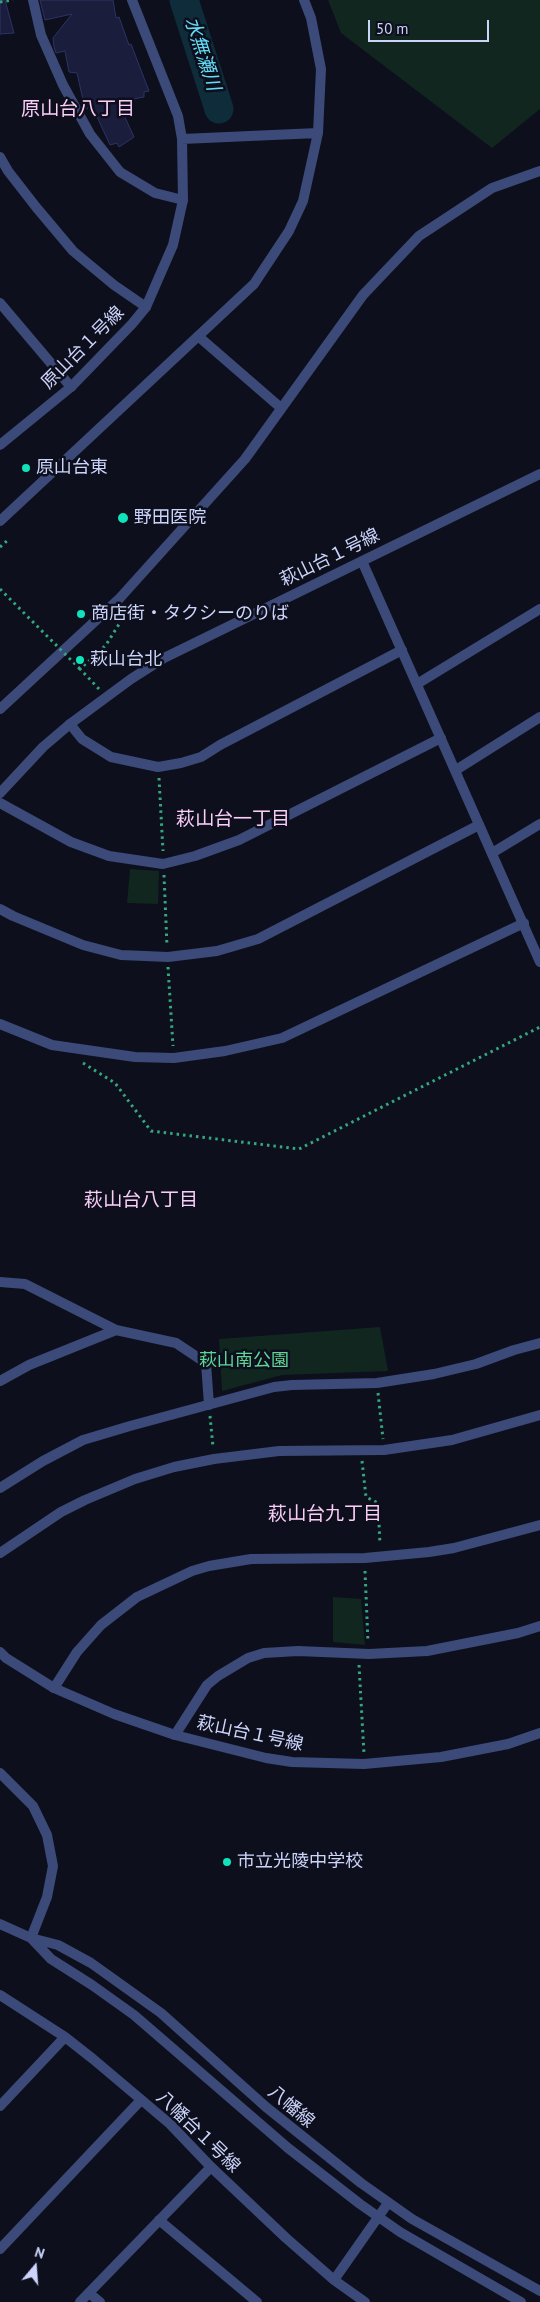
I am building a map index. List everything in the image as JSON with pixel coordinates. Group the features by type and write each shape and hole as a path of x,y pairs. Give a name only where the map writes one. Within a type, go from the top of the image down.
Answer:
{"street":[{"path":"33,0 41,35 63,85 90,134 120,172 155,193 183,200"},
{"name":"原山台１号線","path":"0,445 71,386 117,342 146,307 173,245 183,200 182,139 178,116 132,0"},
{"path":"0,521 254,284 289,231 303,201 318,133 321,70 311,18 304,0"},
{"path":"182,139 318,133"},
{"path":"0,157 8,171 73,251 114,285 146,307"},
{"path":"0,709 119,598 245,459 363,295 419,236 492,188 540,171"},
{"path":"0,303 71,386"},
{"path":"198,336 281,408"},
{"name":"萩山台１号線","path":"0,793 43,747 70,724 131,679 164,658 540,474"},
{"path":"362,561 539,957"},
{"path":"417,684 540,609"},
{"path":"70,724 82,739 111,757 158,767 201,757 229,740 402,650"},
{"path":"456,770 540,717"},
{"path":"0,803 71,842 110,856 163,864 195,856 239,840 441,738"},
{"path":"492,853 540,824"},
{"path":"0,909 28,923 83,945 121,955 168,957 218,951 258,939 479,825"},
{"path":"0,1024 52,1045 135,1057 174,1058 225,1051 282,1038 524,923"},
{"path":"0,1282 25,1284 116,1330 176,1343 206,1363 209,1405"},
{"path":"0,1381 29,1366 116,1330"},
{"path":"0,1488 43,1461 83,1440 209,1405 292,1384 377,1383 434,1374 476,1364 540,1343"},
{"path":"0,1553 61,1512 102,1492 155,1472 214,1459 279,1451 384,1450 452,1440 540,1415"},
{"path":"54,1688 77,1652 101,1625 137,1597 176,1577 209,1566 251,1559 365,1558 454,1548 540,1525"},
{"path":"175,1735 207,1686 218,1676 248,1658 264,1653 298,1651 364,1653 427,1651 509,1635 540,1626"},
{"name":"萩山台１号線","path":"2,1658 54,1688 114,1714 175,1735 266,1758 292,1762 364,1764 441,1757 508,1744 540,1733"},
{"path":"0,1773 33,1806 47,1836 53,1866 47,1897 31,1938"},
{"name":"八幡線","path":"0,1924 31,1938 58,1945 91,1963 153,2007 266,2107 347,2173 420,2224 540,2291"},
{"name":"八幡線","path":"31,1938 51,1959 92,1985 134,2016 288,2148 378,2217 400,2232 521,2302"},
{"name":"八幡台１号線","path":"0,1995 65,2037 170,2124 211,2167 334,2280 366,2302"},
{"path":"0,2106 65,2037"},
{"path":"0,2249 141,2100"},
{"path":"80,2302 211,2167"},
{"path":"334,2280 388,2202"},
{"path":"159,2220 257,2302"},
{"path":"89,2292 100,2302"}],"path":[{"path":"0,2 13,0"},
{"path":"0,547 8,540"},
{"path":"0,590 95,686"},
{"path":"80,669 106,645 126,613 119,598"},
{"path":"158,767 174,1058"},
{"path":"76,1059 115,1083 151,1131 299,1149 540,1027"},
{"path":"377,1383 384,1450"},
{"path":"209,1405 214,1459"},
{"path":"360,1450 366,1497 378,1503 380,1557"},
{"path":"364,1764 365,1558"}],"green space":[{"path":"328,0 540,0 540,109 492,148 341,33"},
{"path":"130,869 159,871 158,904 127,903"},
{"name":"萩山南公園","path":"380,1327 388,1371 282,1375 222,1391 219,1339"},
{"path":"333,1597 361,1599 365,1645 333,1642"}],"building":[{"path":"0,0 5,0 14,33 0,34"},
{"path":"40,0 113,0 116,18 119,17 149,91 144,92 144,97 118,102 134,137 119,147 117,143 110,145 93,108 85,109 77,73 69,72 65,51 56,53 53,38 72,14 45,20"}],"waterway":[{"name":"水無瀬川","path":"184,0 219,109"}],"place":[{"name":"原山台東","path":"26,468"},
{"name":"野田医院","path":"123,518"},
{"name":"商店街・タクシーのりば","path":"81,614"},
{"name":"萩山台北","path":"80,660"},
{"name":"市立光陵中学校","path":"227,1862"}],"district":[{"name":"原山台八丁目","path":"78,110"},
{"name":"萩山台一丁目","path":"233,820"},
{"name":"萩山台八丁目","path":"141,1201"},
{"name":"萩山台九丁目","path":"325,1515"}]}
